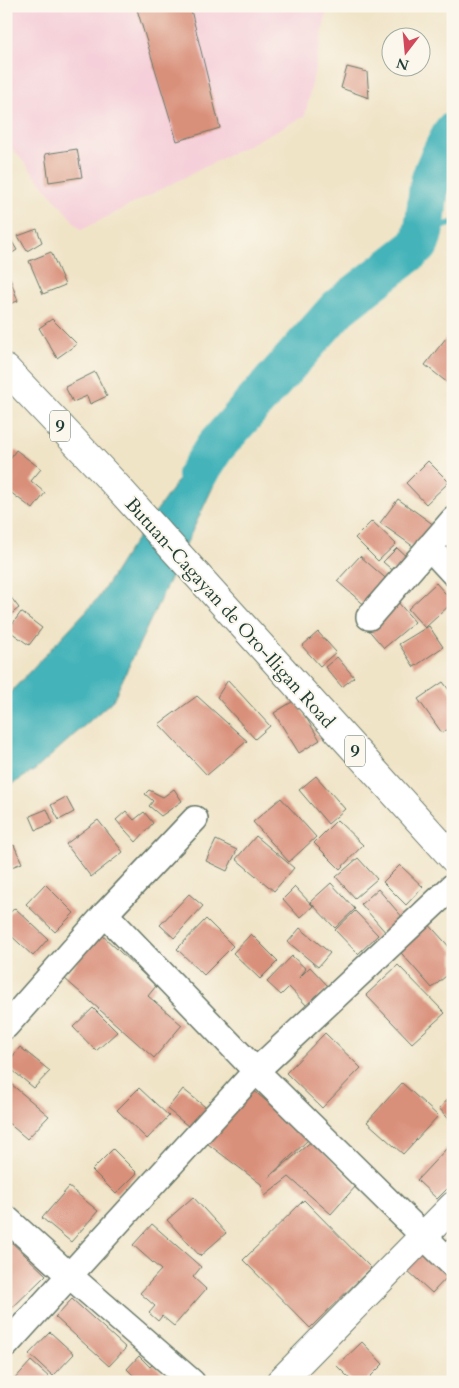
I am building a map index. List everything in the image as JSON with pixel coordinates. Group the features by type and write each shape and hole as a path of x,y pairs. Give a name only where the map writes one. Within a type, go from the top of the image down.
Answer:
{"main road":[{"name":"Butuan-Cagayan de Oro-Iligan Road","path":"6,369 113,482 453,858"},
{"path":"280,1382 422,1235 453,1206"}],"street":[{"path":"369,617 453,520"},
{"path":"429,547 453,573"},
{"path":"6,1026 105,914 195,819"},
{"path":"6,1345 256,1071 453,886"},
{"path":"105,914 256,1071 453,1265"},
{"path":"6,1218 192,1382"}],"shaded area":[{"path":"6,6 328,6 305,116 81,230 6,141"}],"water":[{"path":"239,394 219,474 113,700 35,770 6,788 6,697 99,597 126,554"}],"building":[{"path":"136,6 190,6 220,128 177,141"},
{"path":"347,67 367,72 369,98 341,88"},
{"path":"77,149 82,177 49,182 45,154"},
{"path":"37,229 42,242 27,251 18,236"},
{"path":"6,232 17,250 6,257"},
{"path":"51,252 65,285 43,294 29,261"},
{"path":"9,276 18,301 6,305 6,277"},
{"path":"52,319 77,344 57,358 39,328"},
{"path":"446,338 453,343 453,387 425,365"},
{"path":"95,372 107,396 90,404 87,396 73,402 65,387"},
{"path":"16,450 41,469 31,481 45,493 33,509 6,489 6,464"},
{"path":"428,461 449,482 426,504 406,483"},
{"path":"398,499 434,525 417,549 380,523"},
{"path":"372,521 396,544 378,561 355,538"},
{"path":"397,548 410,560 397,574 383,562"},
{"path":"360,556 391,583 368,608 337,581"},
{"path":"436,583 453,602 425,628 408,609"},
{"path":"6,591 19,608 6,618"},
{"path":"397,601 415,622 384,648 366,627"},
{"path":"21,612 42,628 29,645 8,630"},
{"path":"429,626 443,647 414,667 399,644"},
{"path":"318,632 336,652 320,666 302,646"},
{"path":"337,657 354,677 342,687 325,667"},
{"path":"228,680 270,726 255,739 217,697"},
{"path":"443,682 453,695 453,726 442,733 418,699"},
{"path":"197,696 247,741 207,775 159,724"},
{"path":"295,700 320,740 299,753 274,713"},
{"path":"316,776 345,809 328,824 299,790"},
{"path":"174,789 182,801 161,816 149,806 153,801 145,794 149,790 163,797"},
{"path":"66,797 74,812 59,820 51,805"},
{"path":"281,798 316,837 289,862 253,822"},
{"path":"47,809 53,823 36,830 30,816"},
{"path":"126,811 134,820 144,812 153,823 136,842 116,820"},
{"path":"98,820 123,852 91,877 66,844"},
{"path":"337,820 363,845 340,869 314,843"},
{"path":"256,836 294,868 274,891 236,859"},
{"path":"216,840 237,850 227,871 206,861"},
{"path":"14,845 22,863 6,869 6,849"},
{"path":"358,858 377,879 355,898 336,877"},
{"path":"400,865 423,887 406,905 383,882"},
{"path":"331,883 355,909 335,928 310,902"},
{"path":"45,884 74,913 55,932 26,904"},
{"path":"295,887 313,906 300,918 283,899"},
{"path":"378,889 404,919 387,934 361,904"},
{"path":"189,894 203,906 174,938 160,925"},
{"path":"15,908 48,939 33,956 6,931 6,916"},
{"path":"355,911 378,935 358,954 335,930"},
{"path":"206,919 233,946 204,975 177,949"},
{"path":"425,920 453,951 453,970 432,988 395,946"},
{"path":"300,928 330,953 318,967 288,942"},
{"path":"100,933 156,986 148,996 182,1025 154,1058 64,978"},
{"path":"251,934 278,961 260,979 233,953"},
{"path":"292,956 306,969 299,978 310,967 329,987 308,1007 289,987 281,995 267,982"},
{"path":"398,965 445,1013 412,1043 366,995"},
{"path":"93,1008 117,1032 96,1051 73,1027"},
{"path":"325,1033 361,1068 322,1108 286,1073"},
{"path":"20,1047 50,1071 34,1088 6,1065"},
{"path":"402,1083 438,1116 403,1154 367,1122"},
{"path":"11,1084 49,1116 27,1139 6,1121 6,1089"},
{"path":"139,1088 169,1116 147,1139 117,1110"},
{"path":"183,1089 209,1110 193,1130 167,1109"},
{"path":"252,1089 310,1138 268,1178 313,1140 356,1186 331,1214 289,1177 265,1196 261,1184 204,1141"},
{"path":"453,1095 453,1124 439,1108"},
{"path":"447,1148 453,1154 453,1183 437,1199 417,1180"},
{"path":"113,1149 137,1173 116,1194 92,1170"},
{"path":"69,1187 98,1211 71,1242 42,1218"},
{"path":"193,1197 226,1233 200,1256 167,1220"},
{"path":"304,1200 371,1268 310,1328 243,1260"},
{"path":"152,1224 201,1267 193,1277 206,1289 174,1326 162,1316 158,1321 149,1313 155,1306 140,1293 161,1270 133,1245"},
{"path":"6,1237 46,1275 6,1314"},
{"path":"426,1248 452,1272 432,1293 406,1269"},
{"path":"72,1299 126,1348 109,1366 55,1317"},
{"path":"50,1332 74,1354 53,1376 29,1354"},
{"path":"362,1342 383,1364 365,1382 353,1382 337,1366"},
{"path":"139,1356 150,1367 153,1364 172,1382 140,1382 127,1369"},
{"path":"31,1361 50,1378 47,1382 12,1382"}],"waterway":[{"path":"197,475 215,447 338,308 419,245 425,224 429,187 433,173 453,132"},
{"path":"425,231 453,223"}]}
